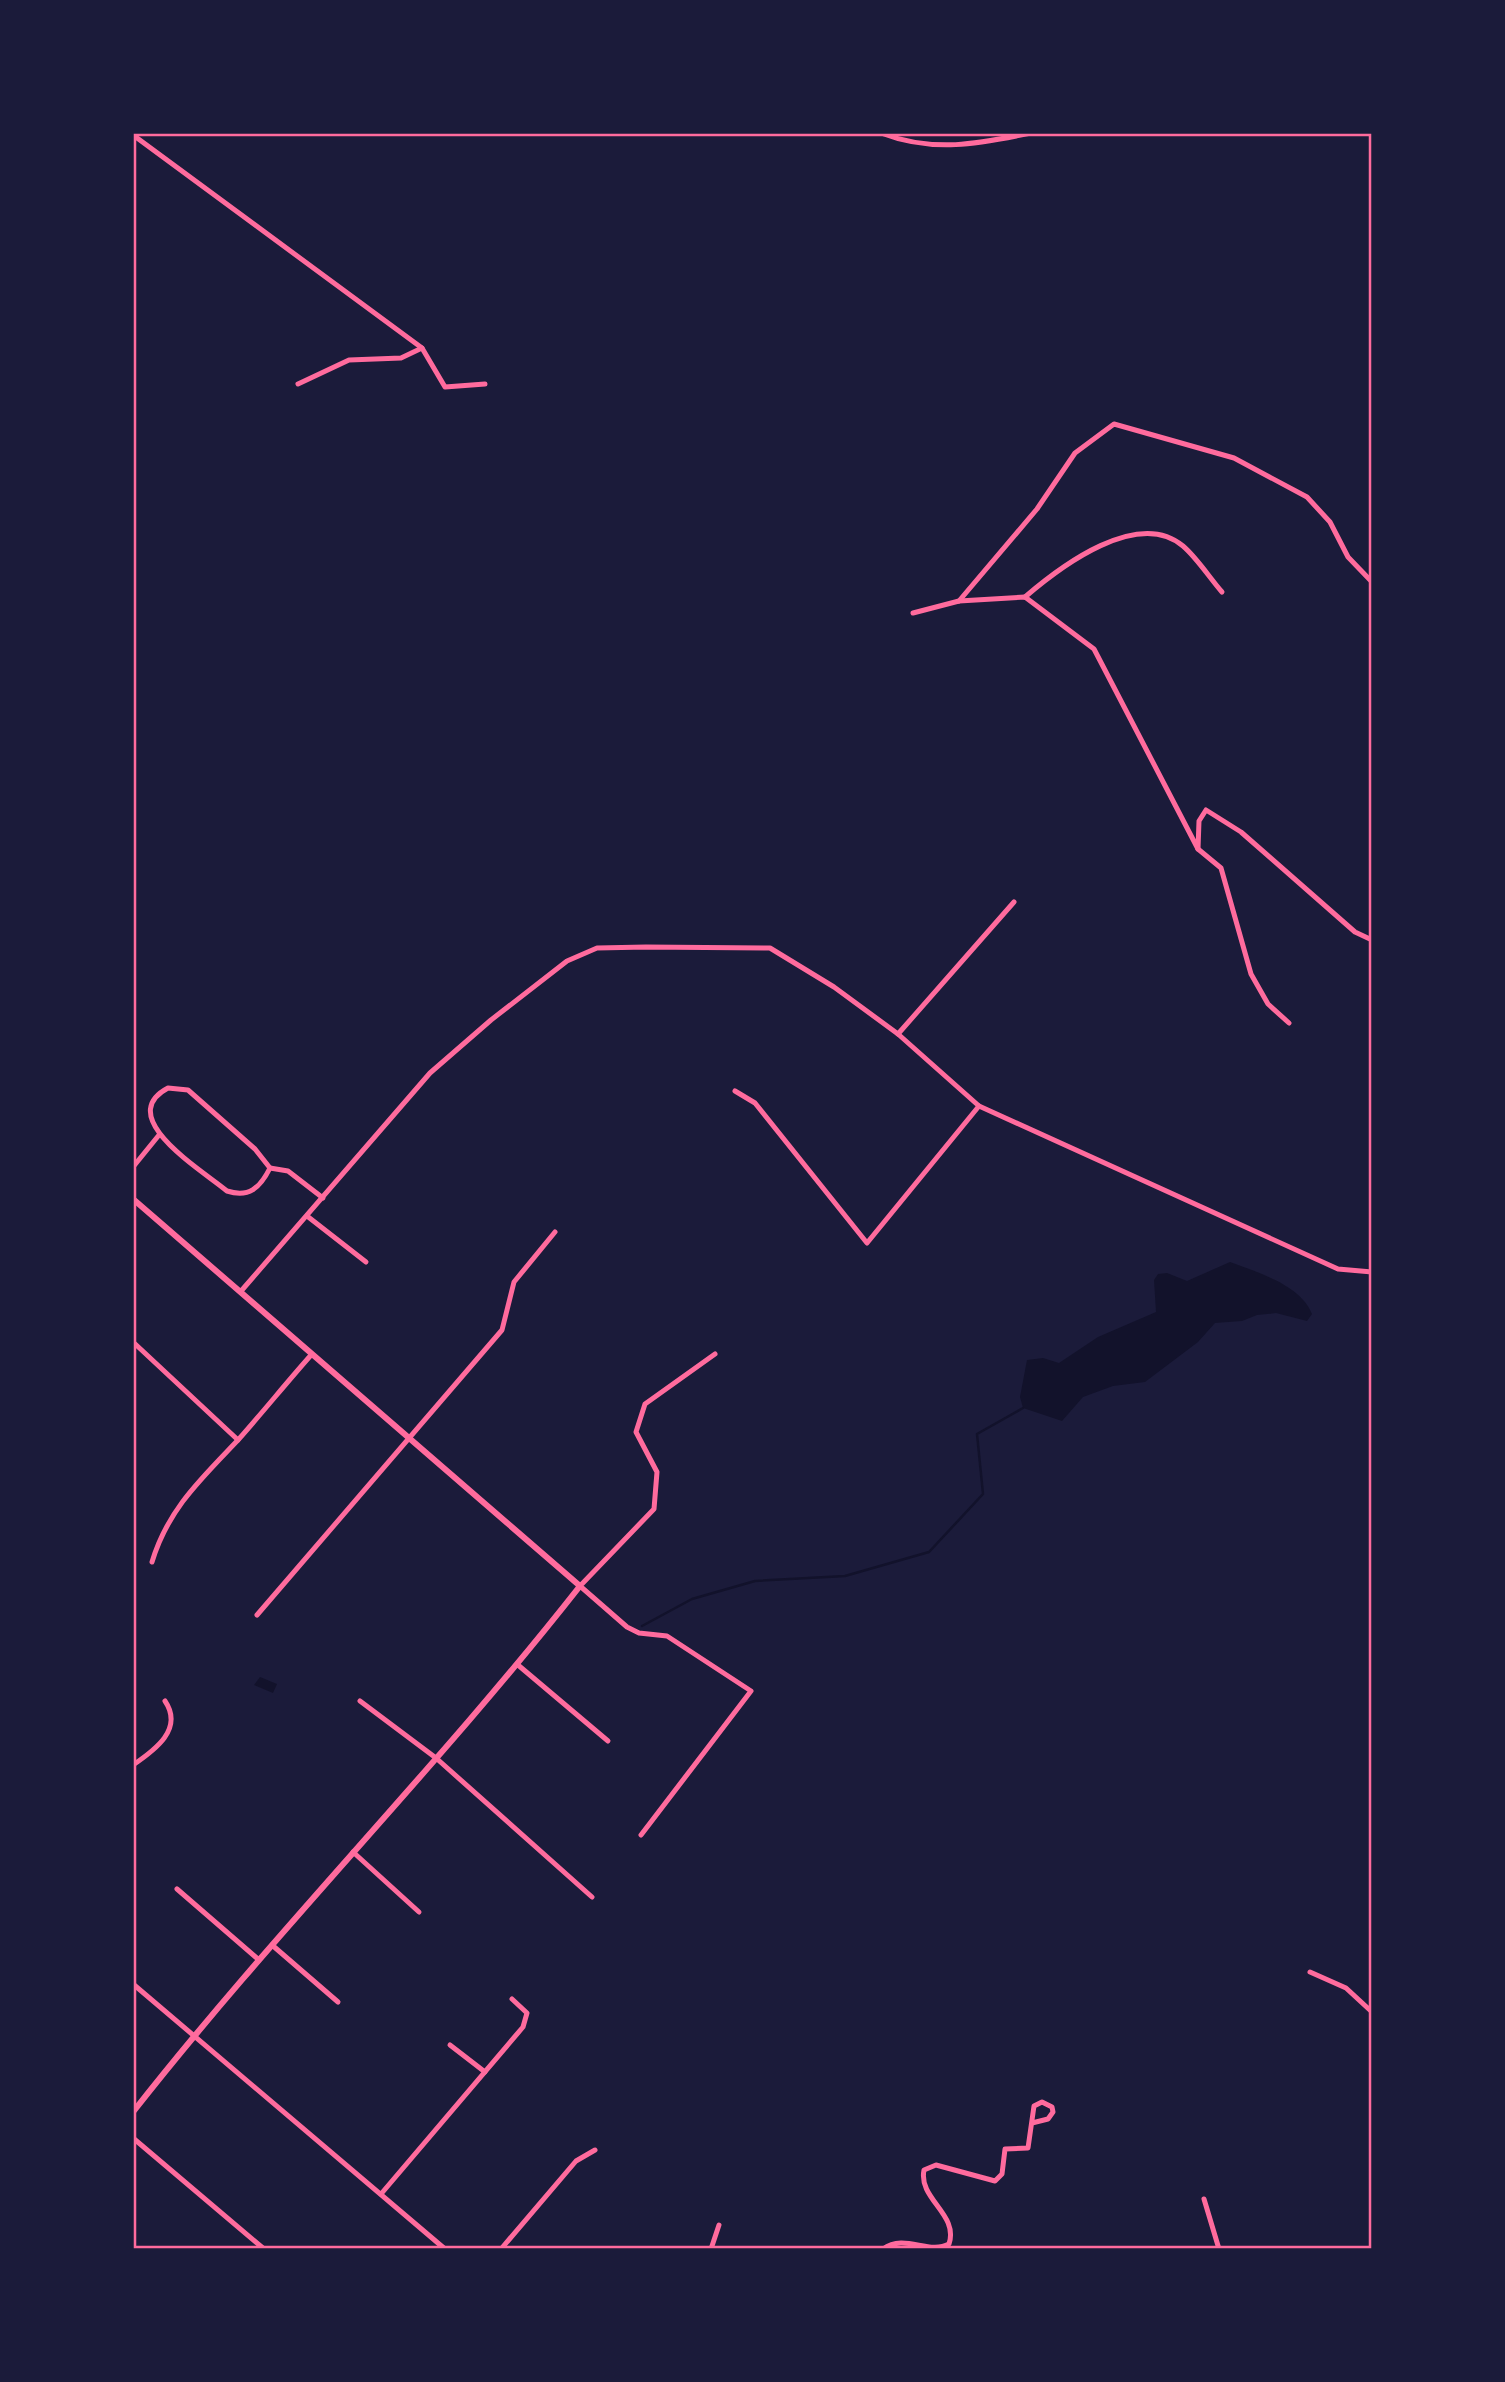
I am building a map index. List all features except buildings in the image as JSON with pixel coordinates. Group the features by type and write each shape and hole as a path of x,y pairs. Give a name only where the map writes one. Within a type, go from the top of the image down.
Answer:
{"street":[{"path":"881,133 920,144 954,146 1031,133"},
{"path":"133,135 422,348 445,387 485,384"},
{"path":"298,384 349,360 401,358 422,348"},
{"path":"959,601 1029,519 1075,453 1114,424 1234,458 1307,497 1331,522 1348,557 1372,582"},
{"path":"913,613 959,601 1025,597 1067,567 1134,532 1154,532 1182,545 1222,592"},
{"path":"1025,597 1094,649 1198,849 1221,868 1251,974 1268,1004 1289,1023"},
{"path":"1198,849 1199,821 1206,810 1241,832 1355,932 1372,940"},
{"path":"898,1034 1014,902"},
{"path":"242,1290 430,1073 501,1012 567,961 597,948 770,948 834,987 898,1034 979,1105 1183,1201 1338,1269 1372,1272"},
{"path":"270,1168 252,1192 236,1194 227,1191 159,1135 149,1120 150,1103 168,1088 188,1090 255,1149 270,1168 288,1171 323,1198"},
{"path":"735,1091 755,1103 867,1243 979,1105"},
{"path":"133,1167 159,1135"},
{"path":"133,1199 242,1290 627,1628 639,1633 667,1636 751,1691 641,1835"},
{"path":"307,1216 366,1262"},
{"path":"257,1615 502,1330 514,1282 555,1233"},
{"path":"133,1342 238,1440"},
{"path":"152,1562 158,1542 193,1483 238,1440 312,1354"},
{"path":"133,2112 193,2035 518,1665 580,1586 654,1509 657,1472 636,1432 645,1404 715,1354"},
{"path":"518,1665 608,1741"},
{"path":"133,1765 157,1749 171,1730 172,1712 165,1701"},
{"path":"360,1701 436,1758 592,1897"},
{"path":"353,1852 419,1912"},
{"path":"177,1889 259,1960"},
{"path":"272,1945 338,2002"},
{"path":"1310,1972 1346,1988 1372,2012"},
{"path":"133,1984 445,2249"},
{"path":"381,2194 523,2027 527,2013 512,1999"},
{"path":"450,2045 485,2072"},
{"path":"883,2249 901,2242 935,2248 949,2244 948,2220 927,2192 924,2170 936,2165 995,2181 1002,2174 1004,2149 1028,2148 1032,2109 1037,2102 1052,2107 1053,2112 1048,2119 1032,2123"},
{"path":"133,2138 264,2249"},
{"path":"501,2249 576,2161 595,2150"},
{"path":"1204,2199 1219,2249"},
{"path":"711,2249 719,2225"}],"shaded area":[{"path":"1230,1262 1288,1287 1306,1304 1312,1314 1307,1321 1276,1313 1257,1315 1242,1321 1215,1323 1198,1342 1145,1382 1113,1386 1083,1397 1062,1421 1023,1408 1020,1397 1027,1360 1043,1358 1059,1363 1098,1337 1156,1312 1154,1280 1158,1274 1167,1273 1187,1281"},
{"path":"260,1677 277,1684 273,1693 254,1685"}],"waterway":[{"path":"642,1626 692,1599 755,1581 845,1576 929,1552 983,1494 977,1434 1023,1408"}]}
